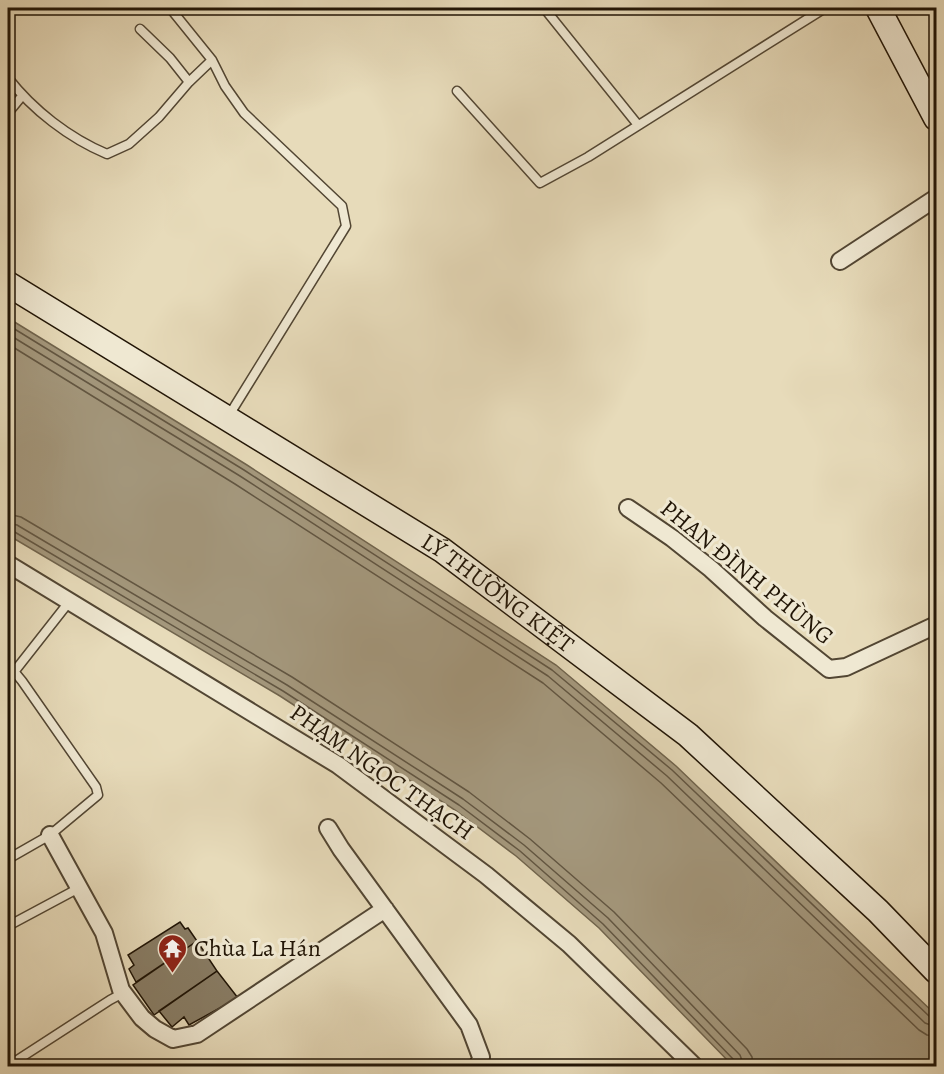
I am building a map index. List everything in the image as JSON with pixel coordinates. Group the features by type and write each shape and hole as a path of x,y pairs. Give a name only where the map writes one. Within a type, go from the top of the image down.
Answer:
{"street":[{"path":"878,8 936,118"},
{"path":"840,261 936,198"},
{"name":"LÝ THƯỜNG KIỆT","path":"8,284 442,550 688,735 878,911 936,971"},
{"name":"PHAN ĐÌNH PHÙNG","path":"628,508 672,538 711,569 765,618 829,669 846,667 936,625"},
{"name":"PHẠM NGỌC THẠCH","path":"8,564 338,765 486,875 569,944 694,1066"},
{"path":"328,828 469,1025 481,1057 478,1066"},
{"path":"50,835 104,933 123,993 142,1018 155,1029 173,1039 197,1034 385,909"}],"lane":[{"path":"170,8 212,60 225,86 244,113 342,206 346,226 227,418"},
{"path":"544,8 638,125"},
{"path":"457,91 540,183 588,157 825,8"},
{"path":"140,29 170,58 189,82"},
{"path":"8,78 22,96 82,144 107,154 129,144 159,117 189,82 212,60"},
{"path":"8,113 22,96"},
{"path":"11,673 69,602"},
{"path":"8,664 11,673 96,787 98,795 50,835 8,859"},
{"path":"8,926 79,888"},
{"path":"8,1066 123,993"}],"water":[{"path":"8,318 247,465 556,665 676,766 936,1015 936,1066 733,1066 599,928 516,856 455,810 280,696 8,535"}],"building":[{"path":"180,922 185,929 188,928 197,941 136,982 129,969 134,965 128,955"},
{"path":"197,941 217,971 154,1015 133,985"},
{"path":"217,971 238,998 189,1025 184,1017 172,1027 159,1011"}],"place":[{"name":"Chùa La Hán","path":"173,974"}]}
